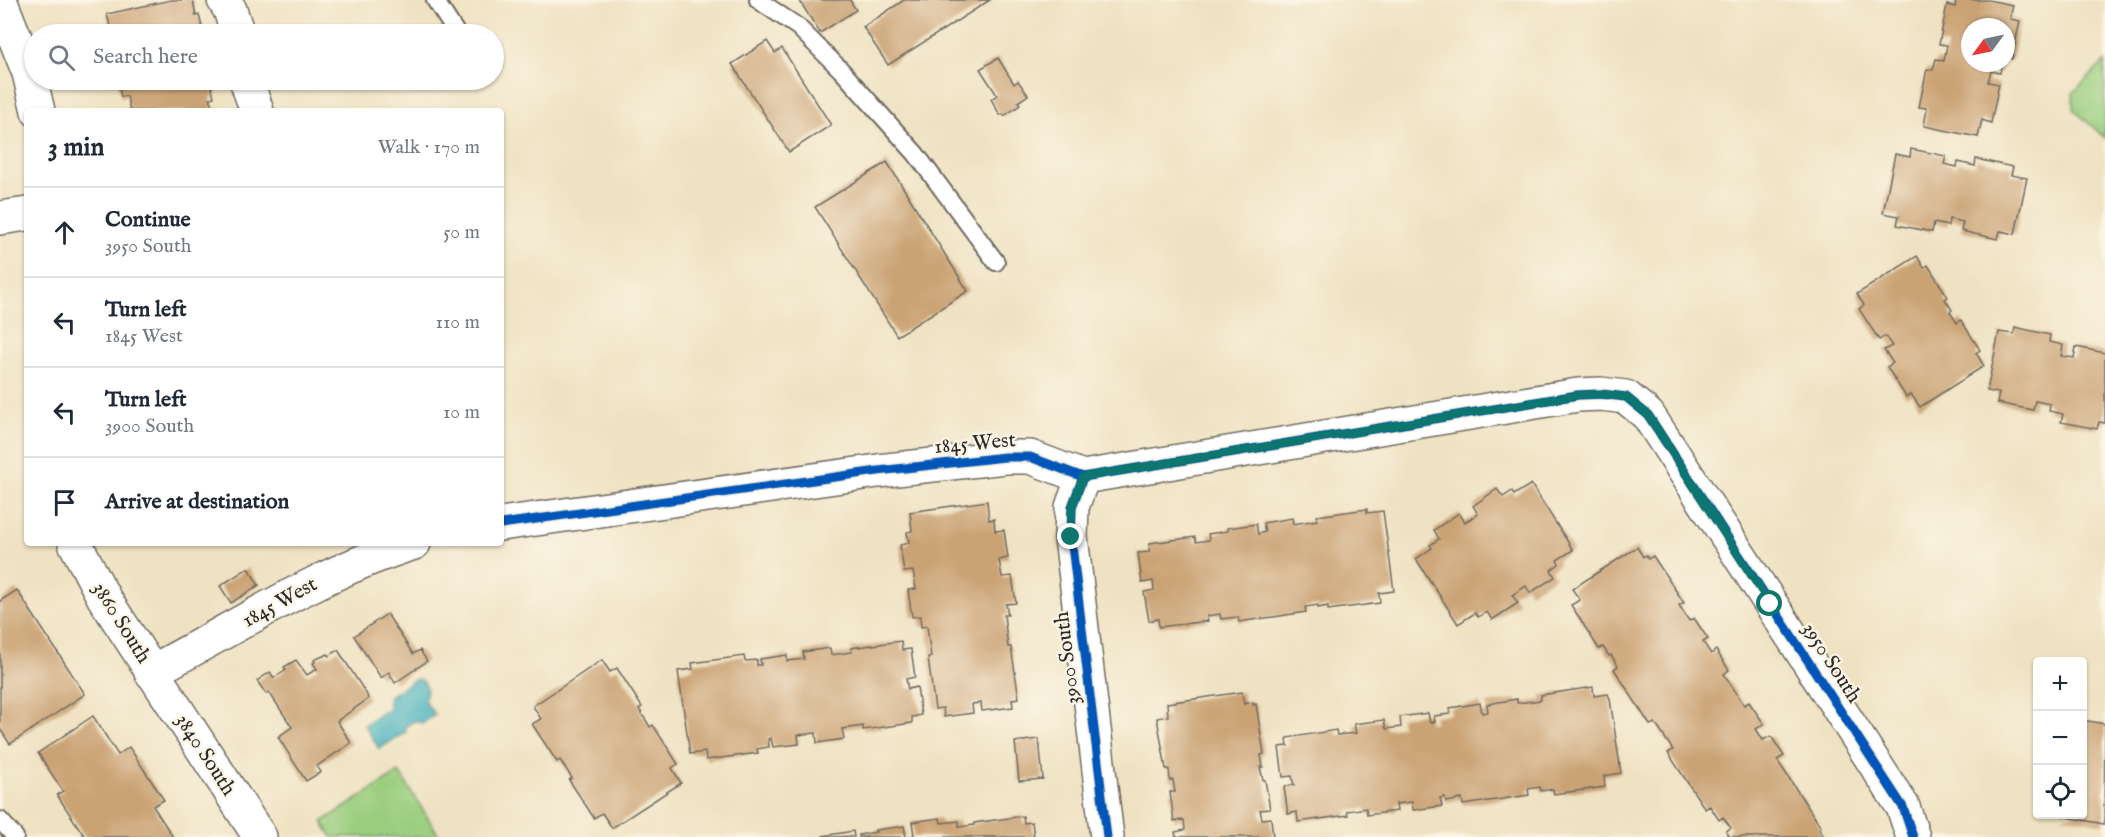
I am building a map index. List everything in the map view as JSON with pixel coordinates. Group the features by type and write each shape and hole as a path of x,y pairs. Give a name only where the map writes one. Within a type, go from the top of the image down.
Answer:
{"street":[{"path":"0,0 24,60"},
{"path":"224,0 235,24"},
{"path":"33,90 37,108"},
{"path":"250,90 256,108"},
{"path":"0,218 24,214"},
{"name":"1845 West","path":"504,524 867,472 1005,457 1030,458 1083,477 1578,395 1602,394 1626,397"},
{"name":"3950 South","path":"1626,397 1648,415 1903,807 1913,837"},
{"name":"3900 South","path":"1083,477 1072,507 1071,537 1107,837"},
{"name":"3860 South","path":"77,546 104,598 151,672"},
{"name":"1845 West","path":"151,672 325,578 378,554 404,546"},
{"name":"3840 South","path":"151,672 260,837"}],"lane":[{"path":"435,0 451,24"},
{"path":"758,0 798,27 848,78 916,154 996,262"},
{"path":"0,820 15,837"}],"green space":[{"path":"2105,61 2105,138 2073,109 2073,93"},
{"path":"399,772 440,837 332,837 322,822"}],"water":[{"path":"418,679 426,686 427,692 424,700 435,715 423,723 414,721 405,727 406,732 379,749 364,725 389,708 388,697"}],"building":[{"path":"171,0 193,0 196,16 199,15 201,24 110,24 107,14"},
{"path":"799,0 850,0 856,10 820,33"},
{"path":"904,0 990,0 888,65 863,27"},
{"path":"1956,0 1988,0 2013,5 2010,18 1961,18 1961,72 1991,72 1988,82 1999,84 1991,123 1982,120 1978,137 1924,126 1927,108 1919,107 1927,69 1933,70 1936,59 1944,61 1947,45 1939,44 1947,5 1955,7"},
{"path":"2015,20 2020,21 2015,45"},
{"path":"767,41 775,53 782,48 831,125 789,152 732,64"},
{"path":"998,58 1014,84 1018,81 1028,95 1018,102 1020,105 1004,116 1000,115 991,99 997,95 980,69"},
{"path":"119,90 212,90 214,97 210,98 212,108 129,108 127,96 121,97"},
{"path":"1911,149 1946,156 1944,164 1957,167 1958,162 1975,166 1976,159 2013,167 2011,175 2027,178 2015,234 2000,231 1998,239 1961,231 1963,222 1949,219 1948,226 1934,223 1932,232 1897,225 1899,216 1883,213 1895,154 1910,157"},
{"path":"887,162 968,291 897,336 815,207"},
{"path":"1917,256 1924,268 1928,265 1948,297 1945,299 1952,310 1950,312 1957,323 1961,320 1980,350 1976,353 1984,366 1920,407 1911,394 1906,397 1887,367 1893,363 1884,350 1892,346 1885,336 1879,340 1859,309 1864,305 1857,294"},
{"path":"2015,327 2050,335 2049,342 2063,345 2061,356 2074,358 2076,347 2105,353 2105,423 2099,422 2097,429 2061,422 2063,414 2049,411 2050,404 2035,401 2033,410 1997,403 1999,393 1987,391 1999,332 2014,334"},
{"path":"1531,484 1573,550 1557,560 1559,564 1551,570 1555,577 1530,593 1526,586 1512,595 1518,603 1492,620 1487,612 1478,617 1475,613 1458,624 1416,559 1432,548 1430,545 1439,539 1434,530 1459,513 1465,522 1478,514 1473,506 1497,489 1503,497 1512,491 1514,495"},
{"path":"987,501 989,520 994,519 995,531 1004,530 1008,558 999,560 1002,577 1012,576 1016,603 1006,604 1008,615 1004,615 1019,698 1012,699 1013,707 982,711 981,703 972,704 973,713 944,717 943,708 935,709 928,658 931,657 927,626 921,627 920,616 912,617 908,590 916,589 913,571 904,572 900,545 909,543 907,532 912,531 910,512"},
{"path":"1367,509 1367,513 1383,511 1394,591 1379,593 1380,603 1328,610 1328,606 1318,608 1318,605 1305,607 1306,612 1239,622 1238,617 1221,619 1220,614 1207,616 1208,621 1159,627 1158,619 1149,621 1144,592 1154,590 1153,581 1142,583 1138,553 1149,552 1150,543 1195,537 1196,542 1209,540 1208,534 1228,531 1227,528 1256,524 1258,534 1265,532 1263,523 1292,518 1293,524 1317,520 1317,516"},
{"path":"1637,547 1643,557 1646,555 1648,559 1653,556 1684,603 1679,605 1689,621 1694,618 1708,639 1703,642 1711,654 1716,650 1729,670 1724,674 1744,705 1749,702 1764,724 1756,729 1763,740 1771,736 1784,756 1777,760 1821,827 1819,829 1824,837 1730,837 1726,831 1731,828 1723,817 1719,820 1710,806 1705,809 1668,753 1673,750 1655,723 1650,725 1614,669 1618,666 1611,655 1609,656 1603,647 1599,649 1571,605 1580,600 1572,589"},
{"path":"248,568 259,585 231,603 220,586"},
{"path":"17,590 85,694 10,744 0,729 0,601"},
{"path":"387,614 413,654 420,650 427,661 395,683 389,672 381,678 354,636"},
{"path":"901,641 902,650 911,649 915,677 906,679 908,689 917,687 921,715 912,717 912,723 863,730 863,726 842,729 844,739 817,743 816,733 798,735 799,744 773,747 771,738 768,739 769,747 757,749 758,753 706,760 705,752 690,754 678,671 693,669 692,663 744,656 745,661 757,660 757,665 761,665 760,659 787,655 787,661 804,659 803,652 830,648 831,655 852,652 851,648"},
{"path":"338,650 368,699 337,721 351,743 317,766 321,772 306,781 278,737 292,727 269,692 266,694 257,681 270,672 274,678 286,670 284,667 296,660 307,675 317,669 313,663 314,660 328,654 329,656"},
{"path":"602,660 610,672 617,668 642,707 639,709 650,727 653,725 678,764 672,768 681,783 612,828 602,813 594,818 569,780 572,778 560,760 557,762 532,724 541,719 533,706"},
{"path":"1593,687 1594,696 1608,694 1610,699 1621,773 1604,776 1605,787 1554,794 1553,789 1541,791 1540,787 1528,789 1529,795 1463,805 1462,799 1446,802 1445,797 1440,798 1442,806 1413,810 1412,802 1396,804 1397,811 1367,815 1366,808 1347,811 1348,815 1298,822 1297,812 1288,814 1284,787 1294,785 1292,776 1283,777 1279,747 1288,746 1287,738 1336,730 1337,735 1356,733 1354,724 1384,720 1386,729 1401,727 1400,717 1428,713 1430,723 1435,722 1434,716 1450,714 1450,708 1480,703 1482,713 1488,712 1487,704 1517,699 1517,703 1541,700 1541,695"},
{"path":"1242,692 1244,704 1253,702 1253,705 1256,704 1264,754 1261,755 1263,767 1260,767 1263,780 1265,780 1270,809 1260,810 1262,819 1271,818 1273,837 1176,837 1175,832 1185,830 1184,820 1174,821 1170,792 1175,792 1173,780 1170,781 1169,769 1166,769 1157,718 1168,716 1167,703"},
{"path":"93,716 118,755 129,747 164,800 153,806 173,837 85,837 57,795 63,791 38,753"},
{"path":"2087,721 2105,724 2104,824 2077,819 2087,819"},
{"path":"1039,739 1043,779 1019,781 1015,742"},
{"path":"1023,816 1024,823 1032,822 1034,837 909,837 914,835 912,822 940,818 941,823 959,821 959,827"},
{"path":"904,826 906,837 859,837 859,835 876,832 875,830"},
{"path":"853,831 854,837 823,837 823,836"}],"cycle path":[{"path":"504,524 878,471 1005,457 1030,457 1083,477 1578,395 1601,394 1626,397 1648,415 1903,807 1913,837"},
{"path":"1083,477 1072,507 1071,537 1107,837"}],"route":[{"path":"1071,537 1072,507 1083,477 1578,395 1602,394 1626,397 1648,415 1770,604"}]}
